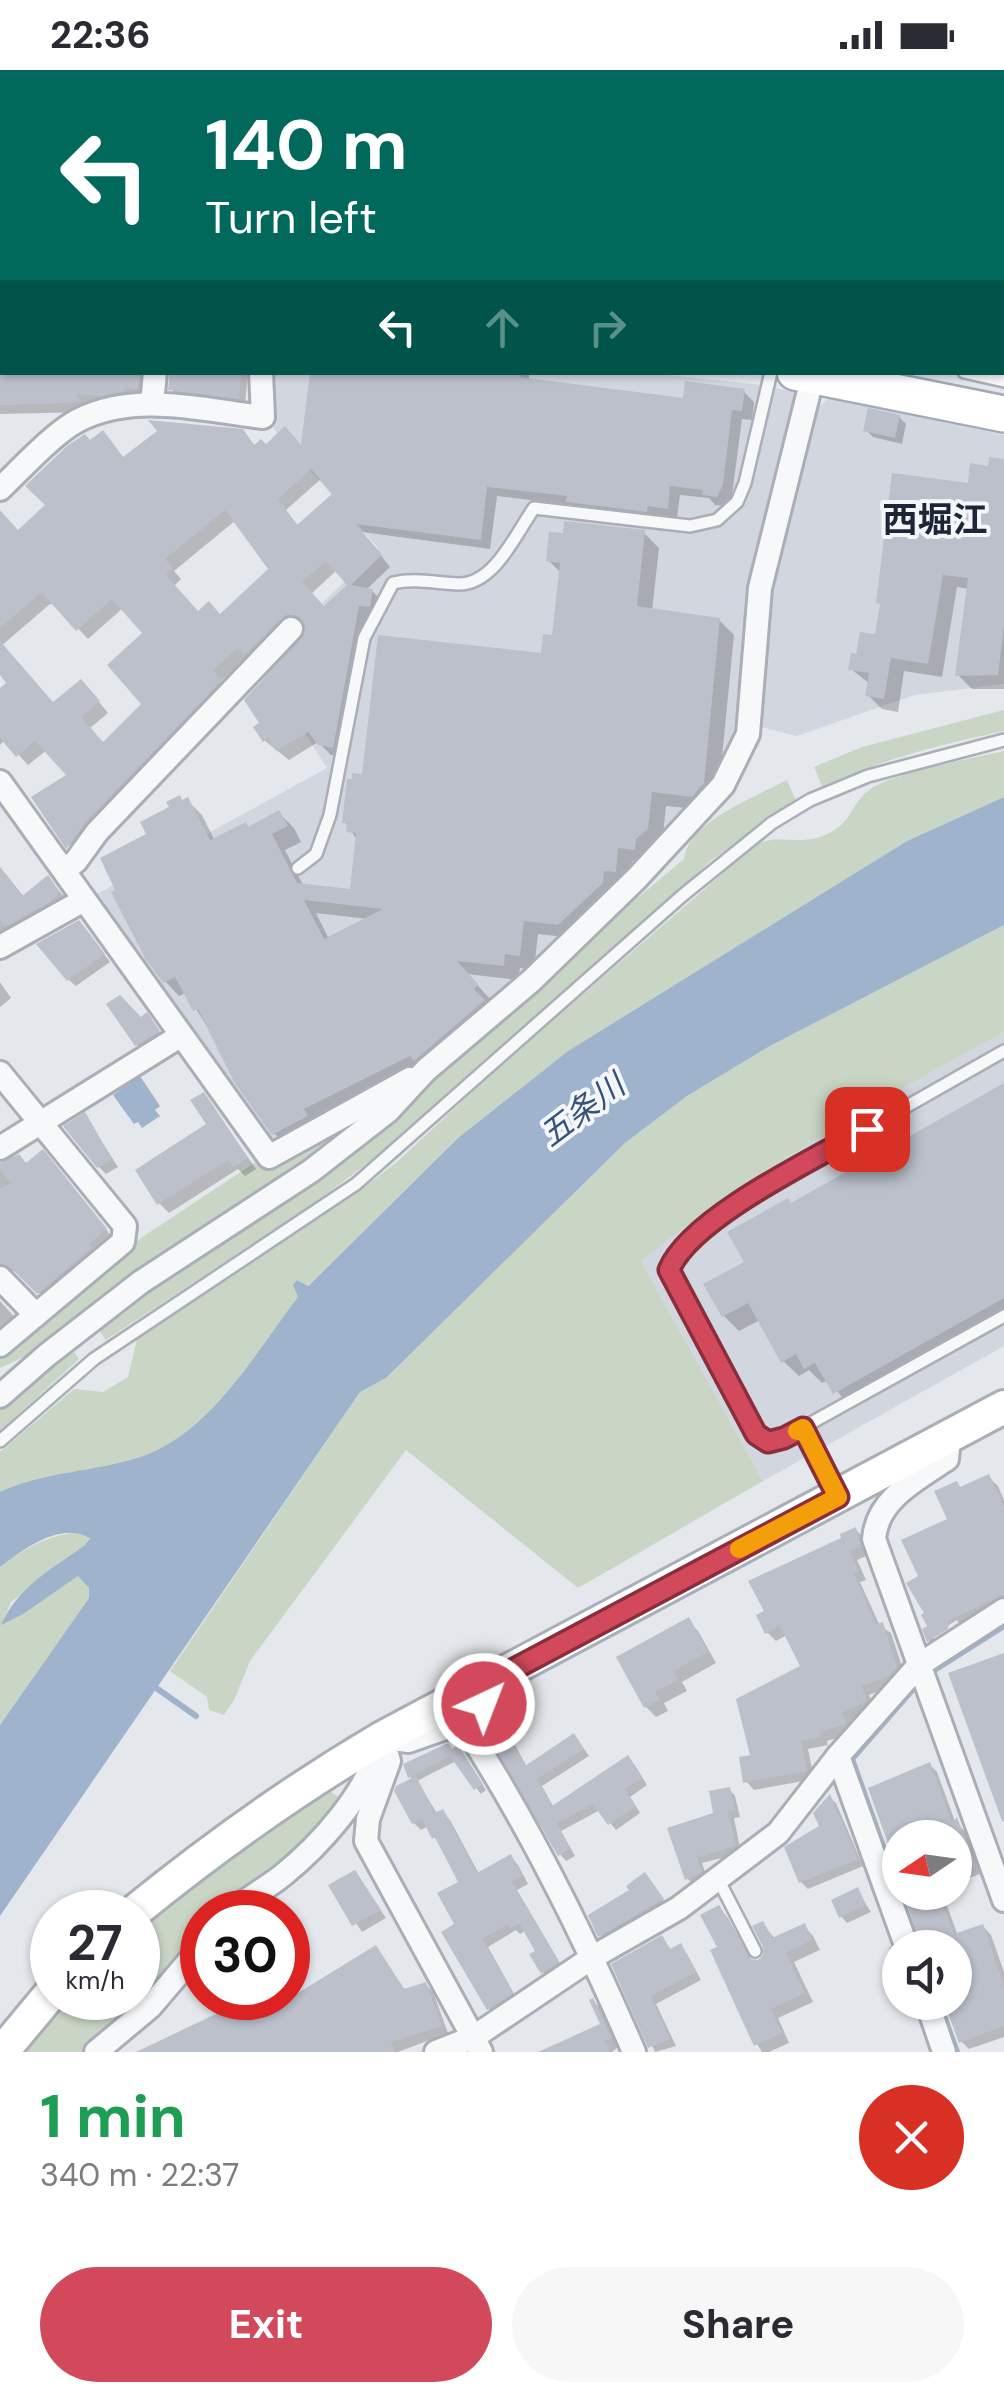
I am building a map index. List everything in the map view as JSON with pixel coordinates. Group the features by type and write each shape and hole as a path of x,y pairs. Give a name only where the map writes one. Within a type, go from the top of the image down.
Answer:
{"main road":[{"path":"809,375 1004,414"}],"street":[{"path":"152,404 155,375"},
{"path":"0,489 74,422 120,405 152,404 263,417 260,375"},
{"path":"0,1396 141,1282 312,1171 388,1111 426,1070 530,981 636,879 723,786 748,734 760,588 804,375"},
{"path":"65,870 291,630"},
{"path":"0,782 269,1156 426,1070"},
{"path":"0,947 84,900"},
{"path":"0,1148 180,1036"},
{"path":"0,1074 125,1226 122,1242 0,1345"},
{"path":"0,1278 36,1315"},
{"path":"0,1375 47,1355"},
{"path":"160,1891 236,1830 382,1738 514,1669 834,1490 949,1438 1004,1407"},
{"path":"949,1438 947,1459 884,1507 876,1522 874,1539 1004,1900"},
{"path":"436,2052 477,2044 593,1957 680,1908 778,1832 838,1756 920,1665 1004,1610"},
{"path":"382,1738 408,1742 462,1722 506,1685 514,1669"},
{"path":"462,1722 493,1770 593,1957 634,2052"},
{"path":"260,1890 324,1839 373,1768 382,1738"},
{"path":"382,1738 389,1760 368,1819 366,1841 477,2044"},
{"path":"838,1756 901,1930"},
{"path":"96,2052 150,2006 180,1971"},
{"path":"2,2052 30,2018"},
{"path":"933,2020 944,2052"}],"lane":[{"path":"298,868 316,854 330,816 364,638 393,583 405,580 470,584 485,577 534,508 690,526 717,520 737,502 745,483 770,375"},
{"path":"977,375 1004,381"},
{"path":"0,1442 94,1359 356,1184 683,896 772,824 810,800 868,776 1004,740"},
{"path":"1004,1051 730,1207 674,1257 669,1270 756,1434 768,1442 803,1428 1004,1316"},
{"path":"803,1428 834,1490"},
{"path":"717,1879 756,1951"}],"shaded area":[{"path":"267,375 666,375 754,384 795,392 799,400 742,720 714,778 681,822 530,971 393,1083 280,1143 262,1140 92,897 327,768 261,664 378,548 274,429"},
{"path":"829,398 1004,435 1004,684 914,695 797,736 758,726 768,589 814,411"},
{"path":"1004,1032 1004,1346 763,1481 641,1261 702,1211 846,1118"}],"green space":[{"path":"1004,710 1004,731 911,754 822,786 814,767 862,747"},
{"path":"1004,751 1004,797 907,841 568,1051 458,1138 307,1286 298,1280 293,1286 299,1297 249,1365 190,1429 143,1456 35,1480 0,1492 0,1452 74,1389 103,1392 128,1377 137,1339 354,1195 397,1162 502,1064 758,843 820,837 839,827 862,796 880,784"},
{"path":"787,780 796,801 713,859 427,1115 310,1206 106,1340 96,1325 384,1122 619,909 684,859 688,845 698,833 743,802"},
{"path":"1004,925 1004,1032 772,1167 641,1261 763,1481 578,1588 406,1450 250,1661 224,1715 209,1710 207,1697 170,1671 360,1392 386,1378 625,1143 687,1096 770,1046"},
{"path":"385,1103 291,1175 41,1349 0,1368 0,1354 144,1236 260,1159 265,1168"},
{"path":"70,1345 79,1359 0,1431 0,1407"},
{"path":"79,1532 90,1537 85,1545 11,1602 2,1623 78,1576 89,1588 89,1598 0,1725 0,1567 37,1544"},
{"path":"327,1789 341,1799 250,1890 185,1890 244,1843"},
{"path":"180,1894 180,1960 160,1982 160,1910"},
{"path":"53,2020 123,2020 85,2052 22,2052"}],"water":[{"name":"五条川","path":"1004,797 1004,925 770,1046 687,1096 625,1143 386,1378 360,1392 0,1916 0,1725 89,1598 89,1588 78,1576 1,1625 27,1589 90,1538 79,1534 55,1535 31,1545 0,1567 0,1492 35,1480 143,1456 167,1445 211,1410 230,1388 298,1297 293,1285 297,1280 308,1286 458,1138 568,1051 907,841"},
{"path":"140,1076 160,1106 155,1110 160,1116 142,1128 138,1122 134,1124 113,1095"}],"building":[{"path":"0,375 140,375 138,389 125,388 101,396 76,394 82,402 0,405"},
{"path":"170,375 241,375 239,399 168,390"},
{"path":"310,375 519,375 683,398 685,381 745,389 742,411 732,410 723,484 717,497 702,495 703,490 670,486 668,509 648,506 647,512 566,502 567,496 487,487 481,540 356,524 382,555 351,585 373,589 370,607 359,606 333,748 318,745 308,732 276,751 268,738 263,742 253,727 259,723 244,700 305,633 301,618 286,615 245,655 238,648 213,670 222,680 86,822 66,849 31,797 66,775 35,741 16,757 0,738 0,688 6,683 0,675 0,641 53,702 81,679 100,701 81,717 103,742 141,704 107,665 142,633 112,599 76,631 43,594 0,628 0,510 18,530 45,505 25,486 85,434 90,440 103,430 123,457 157,431 148,420 243,429 254,445 261,439 266,444 285,426 301,445","holes":["311,469 332,494 297,525 278,499","225,510 268,569 220,614 209,601 198,611 166,575 173,568 165,559","326,561 347,585 324,606 302,582"]},
{"path":"868,408 900,415 895,438 863,431"},
{"path":"989,457 1004,459 1004,626 998,675 955,676 968,578 943,575 928,664 891,658 884,699 865,696 869,673 848,670 860,632 875,634 892,473 968,483 970,463 988,466"},
{"path":"564,521 645,530 637,606 720,618 704,783 692,797 652,792 648,829 636,839 635,850 618,848 616,872 604,871 603,883 558,925 524,921 520,956 505,954 504,966 457,961 479,985 474,989 485,1000 414,1061 410,1056 304,1109 308,1116 272,1135 234,1082 198,1009 193,1011 175,977 163,983 145,958 111,892 115,890 100,858 146,834 140,822 169,807 166,802 180,795 182,800 188,797 210,840 246,822 248,827 279,810 288,826 272,834 297,883 350,889 356,833 346,832 347,823 342,823 347,779 352,779 352,773 362,774 378,635 541,653 543,634 552,635 560,563 546,561 549,532 563,533","holes":["304,900 383,909 324,939"]},
{"path":"0,867 22,896 48,875 60,892 52,901 5,927 0,920"},
{"path":"79,920 105,954 67,981 36,944"},
{"path":"120,995 141,1017 147,1012 160,1031 135,1046 106,1004"},
{"path":"1004,1083 1004,1298 833,1394 815,1363 804,1369 796,1354 781,1363 748,1303 722,1317 703,1284 744,1262 727,1232 788,1198 791,1203"},
{"path":"204,1092 248,1158 233,1167 228,1160 157,1205 135,1170 206,1124 190,1100"},
{"path":"85,1112 112,1159 97,1168 63,1126"},
{"path":"43,1149 107,1229 89,1244 92,1248 37,1294 11,1268 0,1263 0,1189 10,1183 0,1170 0,1163 19,1154 26,1163"},
{"path":"989,1474 1004,1507 1004,1595 949,1620 948,1629 927,1642 922,1629 927,1626 921,1615 924,1613 906,1583 918,1576 901,1540 947,1519 934,1491 957,1481 960,1487"},
{"path":"856,1527 861,1547 850,1551 859,1571 854,1573 876,1624 883,1622 897,1667 889,1676 862,1686 867,1701 842,1713 846,1724 820,1732 821,1737 801,1741 807,1771 743,1783 739,1757 750,1755 736,1699 800,1666 780,1626 765,1634 756,1615 764,1611 748,1581 841,1538 840,1534"},
{"path":"689,1617 708,1652 673,1671 678,1680 655,1692 659,1700 644,1708 616,1657"},
{"path":"1004,1653 1004,1821 1002,1821 948,1673"},
{"path":"492,1714 500,1729 504,1726 525,1766 574,1733 584,1749 537,1779 552,1806 628,1755 643,1778 625,1789 636,1806 608,1825 593,1804 557,1823 570,1849 558,1856 481,1724"},
{"path":"448,1743 452,1749 458,1745 483,1784 474,1790 450,1756 408,1778 403,1764"},
{"path":"930,1762 951,1820 882,1820 882,1827 868,1788"},
{"path":"416,1776 435,1813 443,1809 477,1873 511,1854 522,1876 512,1882 559,1962 541,1974 529,1954 535,1951 519,1923 511,1928 508,1924 482,1939 513,1993 487,2010 441,1932 454,1924 437,1893 458,1882 435,1837 432,1839 422,1819 412,1824 394,1791 396,1786"},
{"path":"730,1787 735,1810 728,1812 736,1846 697,1857 702,1872 685,1880 667,1828 713,1813 709,1791"},
{"path":"830,1794 858,1859 799,1883 784,1847 819,1826 813,1813"},
{"path":"355,1870 381,1910 352,1926 328,1885"},
{"path":"645,1872 664,1899 598,1937 588,1915 629,1890 626,1886"},
{"path":"858,1887 866,1905 839,1918 831,1900"},
{"path":"719,1905 751,1959 758,1960 763,1955 752,1926 763,1921 772,1938 805,1923 812,1940 786,1953 805,1993 771,2009 782,2033 754,2046 710,1950 717,1947 700,1915"},
{"path":"909,1910 945,1910 952,1930 916,1930"},
{"path":"983,1924 1004,1986 1004,2026 959,2043 951,2020 972,2020 972,1930 966,1930"},
{"path":"662,1935 670,1949 681,1943 696,1972 651,1996 670,2039 648,2048 611,1964"},
{"path":"376,1945 404,1989 426,1982 442,2026 391,2042 395,2052 136,2052 203,2020 310,2020 310,1986"},
{"path":"593,1998 612,2038 605,2041 610,2052 538,2052 600,2024 589,2000"}],"waterway":[{"path":"933,1671 1004,1626"},
{"path":"152,1685 196,1716"},
{"path":"913,1930 852,1759 914,1688"},
{"path":"945,2020 957,2052"}],"slow traffic":[{"path":"739,1549 838,1497 803,1428 797,1431"}],"district":[{"name":"西堀江","path":"935,520"}],"route":[{"path":"484,1704 506,1685 514,1669 838,1497 803,1428 768,1442 756,1434 669,1270 674,1257 730,1207 867,1129"}]}
